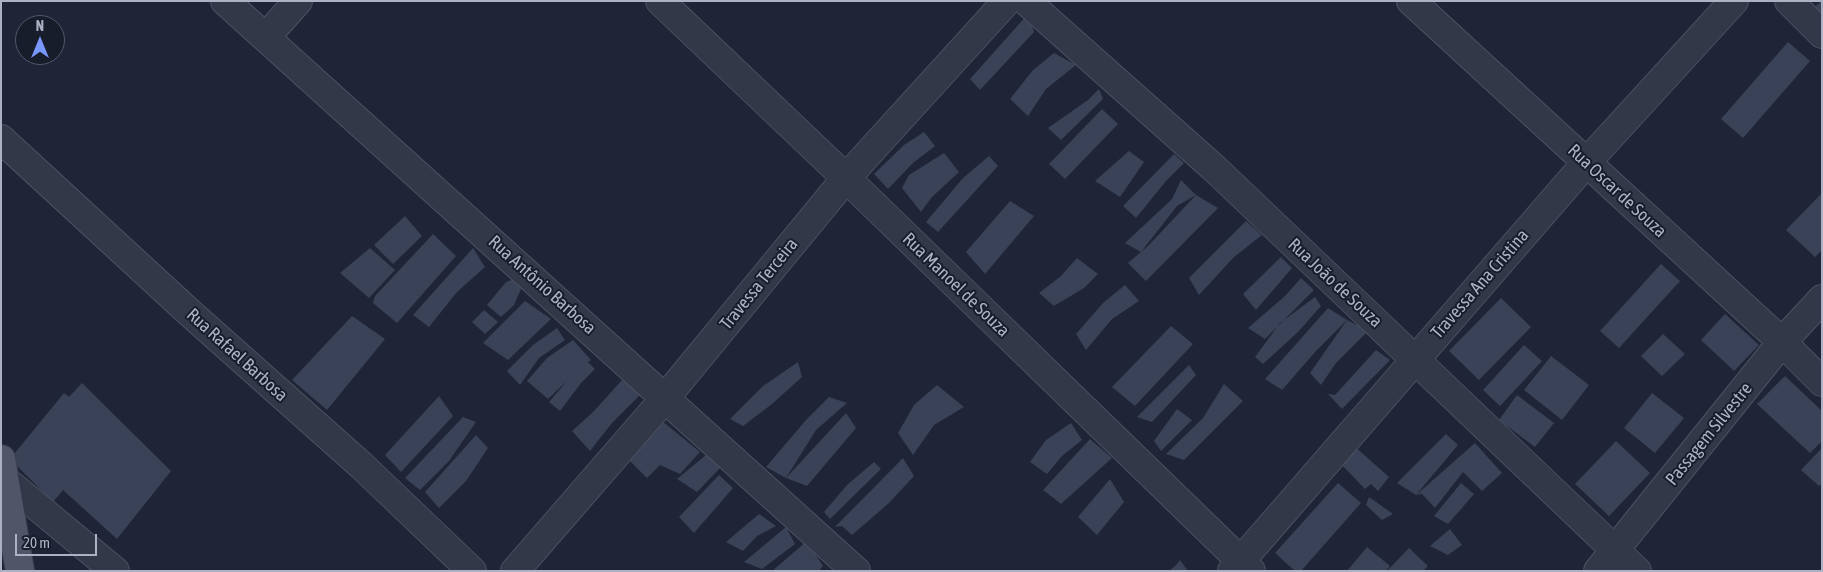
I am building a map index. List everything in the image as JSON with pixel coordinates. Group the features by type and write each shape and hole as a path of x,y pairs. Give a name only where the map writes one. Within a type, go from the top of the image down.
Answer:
{"main road":[{"path":"3,469 20,571"}],"street":[{"name":"Rua Antônio Barbosa","path":"225,1 666,397 856,571"},
{"path":"266,37 298,1"},
{"name":"Rua Manoel de Souza","path":"660,1 846,178 1241,568"},
{"name":"Travessa Terceira","path":"515,571 666,397 846,178 1007,1"},
{"name":"Rua João de Souza","path":"1026,1 1215,169 1637,571"},
{"name":"Rua Oscar de Souza","path":"1412,1 1782,342 1822,382"},
{"name":"Travessa Ana Cristina","path":"1241,568 1415,358 1586,163 1734,1"},
{"path":"1789,1 1822,34"},
{"name":"Rua Rafael Barbosa","path":"1,139 190,313 362,466 472,571"},
{"name":"Passagem Silvestre","path":"1598,571 1782,342 1822,299"},
{"path":"3,469 115,571"}],"building":[{"path":"1822,1 1822,24 1806,14"},
{"path":"1028,14 1034,32 980,90 970,79"},
{"path":"1788,42 1810,61 1743,138 1721,119"},
{"path":"1054,53 1076,65 1046,89 1028,116 1010,99 1033,70"},
{"path":"1099,89 1103,99 1061,140 1048,128 1088,100"},
{"path":"1102,109 1118,124 1065,179 1049,164"},
{"path":"924,132 935,146 913,163 888,189 874,174 904,145"},
{"path":"1129,151 1144,162 1120,197 1095,181"},
{"path":"944,153 959,172 932,197 921,212 902,188 909,175"},
{"path":"1174,154 1184,163 1166,181 1136,218 1123,206"},
{"path":"989,156 998,166 938,232 926,222 963,178"},
{"path":"1181,180 1196,195 1177,206 1141,252 1125,243 1172,199"},
{"path":"1822,193 1822,250 1815,257 1786,230"},
{"path":"1196,195 1218,208 1146,281 1128,263 1148,246"},
{"path":"1010,201 1034,216 985,274 966,252"},
{"path":"405,216 422,236 393,264 374,245"},
{"path":"1246,221 1262,235 1234,257 1199,295 1189,278"},
{"path":"433,234 456,256 397,323 373,303 375,296"},
{"path":"370,248 395,270 369,298 340,273"},
{"path":"473,248 485,267 457,292 429,327 413,315"},
{"path":"1281,257 1292,268 1256,310 1243,294"},
{"path":"1077,258 1098,274 1084,288 1054,306 1039,293 1061,276"},
{"path":"1661,264 1680,281 1619,348 1600,331"},
{"path":"1301,278 1314,290 1265,339 1248,328 1285,296"},
{"path":"514,279 521,289 514,305 501,317 487,305 506,282"},
{"path":"1125,285 1139,301 1112,319 1086,350 1076,334 1103,303"},
{"path":"1315,297 1321,306 1298,332 1263,364 1255,357 1280,323"},
{"path":"1501,298 1531,327 1479,380 1449,351"},
{"path":"525,301 551,319 508,360 483,343"},
{"path":"1328,308 1347,320 1316,351 1282,390 1265,379"},
{"path":"484,310 498,322 485,334 472,322"},
{"path":"1725,314 1759,345 1734,371 1701,340"},
{"path":"352,316 385,339 327,410 292,380"},
{"path":"1347,320 1368,331 1336,363 1321,385 1310,373"},
{"path":"1171,326 1193,344 1135,406 1112,387"},
{"path":"557,328 565,340 539,358 520,385 507,371 533,345"},
{"path":"1663,334 1685,354 1662,376 1641,356"},
{"path":"573,340 591,360 588,362 595,369 581,383 560,411 549,402 567,381 548,399 527,381 547,358"},
{"path":"1524,345 1542,361 1500,406 1483,390"},
{"path":"1376,350 1390,360 1342,409 1328,394 1335,395"},
{"path":"1551,356 1589,385 1562,420 1524,390"},
{"path":"798,362 802,377 772,404 743,426 730,419 763,386"},
{"path":"1189,365 1196,375 1152,422 1137,417"},
{"path":"1785,376 1822,411 1822,441 1810,453 1757,404"},
{"path":"622,380 641,394 612,423 590,451 572,431 594,411"},
{"path":"82,383 171,471 117,539 63,490 53,502 10,459 64,393 69,397"},
{"path":"1224,384 1243,401 1184,460 1166,454 1203,418"},
{"path":"937,385 964,407 934,425 913,455 898,433 914,405"},
{"path":"1652,393 1684,418 1655,453 1624,428"},
{"path":"1517,395 1554,423 1535,447 1499,420"},
{"path":"439,396 453,416 401,472 385,455"},
{"path":"829,397 847,403 816,430 786,478 766,467 806,420"},
{"path":"1177,409 1192,420 1161,451 1154,441"},
{"path":"846,413 856,428 807,486 786,478"},
{"path":"463,417 476,422 449,461 420,490 405,478"},
{"path":"662,421 700,452 680,474 660,465 647,478 627,458"},
{"path":"1071,423 1082,440 1062,456 1047,474 1030,462 1046,440"},
{"path":"1446,434 1458,445 1416,495 1397,483"},
{"path":"476,435 488,448 466,481 439,508 425,492"},
{"path":"1090,439 1112,458 1061,504 1043,490"},
{"path":"1616,441 1650,473 1609,516 1575,484"},
{"path":"1475,443 1502,473 1482,491 1463,472 1435,508 1422,494 1416,495"},
{"path":"1353,445 1389,477 1378,491 1371,484 1365,489 1338,461"},
{"path":"1822,448 1822,483 1819,486 1801,470"},
{"path":"707,454 723,465 697,492 677,479"},
{"path":"903,458 914,476 889,503 852,535 842,526 835,527"},
{"path":"874,462 881,469 830,519 824,512 847,485"},
{"path":"719,475 733,488 694,533 679,517"},
{"path":"1110,479 1124,502 1097,535 1078,517"},
{"path":"1338,483 1361,503 1301,571 1295,571 1275,553"},
{"path":"1461,483 1474,494 1448,524 1434,516"},
{"path":"1369,497 1393,514 1382,520 1366,505"},
{"path":"759,514 776,526 757,536 743,551 726,542"},
{"path":"786,527 795,544 762,569 744,562"},
{"path":"1450,529 1462,545 1448,555 1430,546"},
{"path":"807,541 823,566 819,571 772,571"},
{"path":"1367,547 1390,566 1386,571 1347,571"},
{"path":"1409,548 1428,566 1423,571 1387,571"},
{"path":"1180,560 1188,571 1169,571 1176,565"}]}
